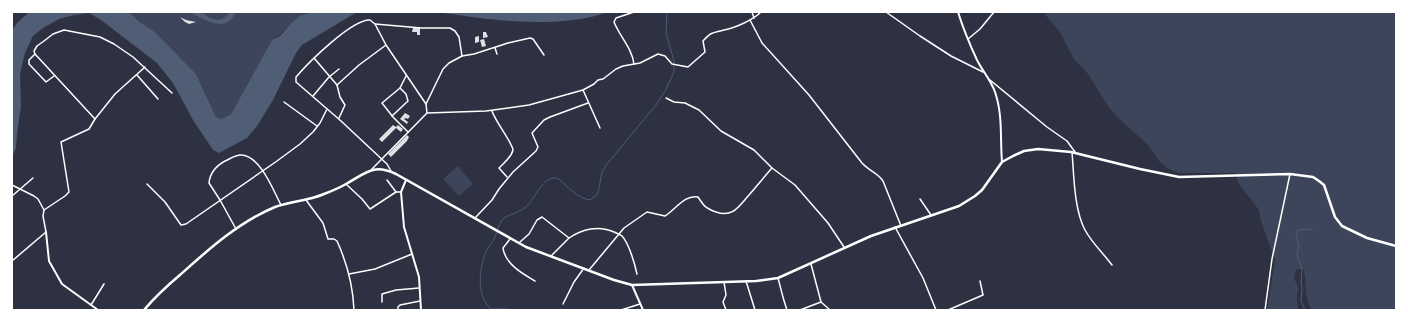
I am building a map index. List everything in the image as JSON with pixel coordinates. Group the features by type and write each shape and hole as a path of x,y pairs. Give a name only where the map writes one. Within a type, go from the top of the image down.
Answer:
{"highway":[{"path":"144,310 193,262 236,229 264,212 281,205 322,195 346,184 372,169 383,169 391,172 518,244 614,280 632,285 746,281 778,278 870,236 959,206 976,196 982,190 1002,162 1013,156 1031,150 1072,152 1179,177 1290,174 1313,177 1319,181 1326,191 1335,217 1345,228 1380,242 1396,246"}],"main road":[{"path":"958,12 977,61 990,80 995,92 999,108 1002,162"},
{"path":"406,180 401,192 404,227 413,254 418,277 421,310"},
{"path":"46,232 48,257 59,280 64,287 98,310"},
{"path":"632,285 643,310"}],"street":[{"path":"634,12 616,18 614,22 618,32 632,52 634,64"},
{"path":"752,12 754,18"},
{"path":"372,169 427,113 492,111 533,104 582,90 594,84 598,80 603,79 616,69 623,66 640,63 659,54 665,56 672,64 689,66 705,53 706,51 702,41 713,32 724,30 750,20 761,12"},
{"path":"886,12 951,56 984,72"},
{"path":"968,39 980,29 994,12"},
{"path":"391,172 389,166 339,119 296,82 295,79 314,58 358,23 368,20 375,24 421,28 450,28 455,31 459,37 462,56"},
{"path":"750,20 758,37 770,53 806,91 868,170 880,176 901,226"},
{"path":"375,24 386,45 426,104 427,113"},
{"path":"54,76 46,82 29,64 29,60 35,54 35,49 44,40 53,34 67,30 105,39 124,50 145,67 172,93"},
{"path":"426,104 443,69 449,63 462,56 474,54 519,40 532,38 544,55"},
{"path":"337,85 359,65 386,45"},
{"path":"495,48 497,54"},
{"path":"35,54 95,119"},
{"path":"314,58 337,85 341,98 345,104 339,119"},
{"path":"44,210 69,192 61,142 86,131 115,94 145,67"},
{"path":"313,96 329,77 339,69"},
{"path":"137,75 158,99"},
{"path":"406,76 400,88 383,102 392,116 408,132"},
{"path":"990,80 1067,142 1076,153"},
{"path":"392,116 408,101 406,94 400,88"},
{"path":"582,90 600,128"},
{"path":"666,98 674,102 685,102 699,110 718,129 754,150 772,168 792,182 800,190 833,229 845,248"},
{"path":"284,102 317,126"},
{"path":"474,219 494,197 507,178 538,149 532,134 544,120 550,116 588,103"},
{"path":"147,184 158,194 182,225 186,224 300,144 313,132 327,109"},
{"path":"492,111 496,122 512,146 512,152 509,158 500,168 507,178"},
{"path":"1072,152 1074,180 1081,221 1091,238 1112,265"},
{"path":"236,229 209,183 213,171 220,164 237,155 243,155 257,162 281,205"},
{"path":"589,270 618,234 646,212 665,216 681,203 694,196 698,197 704,206 709,210 722,214 731,213 772,168"},
{"path":"1265,310 1272,259 1290,174"},
{"path":"12,196 33,178"},
{"path":"387,180 396,192"},
{"path":"346,184 362,199 369,209 396,192 401,192"},
{"path":"12,185 34,196 38,200 44,210 43,216 46,232 12,261"},
{"path":"920,199 931,215"},
{"path":"306,200 323,223 328,239 334,239 337,241 349,274 354,310"},
{"path":"518,244 529,234 537,220 542,217 569,238"},
{"path":"895,227 909,255 923,278 936,310"},
{"path":"551,256 577,232 598,228 608,229 623,237 634,260 637,274"},
{"path":"510,239 503,248 504,254 513,266 535,281"},
{"path":"349,274 381,267 413,254"},
{"path":"810,264 821,302 830,310"},
{"path":"563,304 574,282 584,268"},
{"path":"778,278 786,310"},
{"path":"746,281 755,310"},
{"path":"948,310 983,295 980,281"},
{"path":"724,282 726,295 723,302 726,310"},
{"path":"91,305 104,284"},
{"path":"382,302 382,294 396,290 419,288"},
{"path":"398,310 400,305 420,301"},
{"path":"800,310 821,302"},
{"path":"621,310 640,304"}],"shaded area":[{"path":"29,12 129,12 140,22 155,32 196,74 216,117 221,119 231,114 272,40 280,36 292,22 300,16 311,12 357,12 302,45 296,53 273,100 257,126 247,138 219,153 213,150 193,120 173,83 157,63 101,20 89,13 59,19 43,28 33,36 25,53 20,74 21,106 16,148 12,157 12,30"},
{"path":"129,12 311,12 296,19 272,40 231,114 221,119 216,117 196,74 155,32 140,22"},
{"path":"189,12 201,12 210,18 218,20 224,18 230,12 236,12 232,19 227,23 221,24 208,21"},
{"path":"437,12 608,12 568,21 523,22 478,18"},
{"path":"1043,12 1396,12 1396,310 1311,310 1306,296 1305,276 1303,269 1296,269 1294,278 1299,289 1297,293 1298,310 1267,310 1275,260 1261,221 1259,210 1238,183 1236,173 1179,173 1167,168 1159,161 1148,145 1117,117 1108,106 1088,74 1074,59 1060,32"},
{"path":"458,166 473,184 459,196 443,179"}],"building":[{"path":"180,17 186,20 196,22 189,24"},
{"path":"413,28 420,28 420,35 417,35 417,32 412,32"},
{"path":"483,32 486,32 488,37 483,38"},
{"path":"479,36 479,42 475,43 475,37"},
{"path":"484,39 486,46 482,47 480,40"},
{"path":"405,113 410,116 408,119 404,119 408,122 407,124 400,119"},
{"path":"393,125 396,127 398,125 403,129 401,132 396,128 382,142 379,139"},
{"path":"407,135 409,137 407,141 391,157 388,154"}],"waterway":[{"path":"512,310 491,309 483,297 480,282 482,266 487,250 494,239 500,223 505,217 526,207 541,186 549,179 559,179 573,192 585,199 590,200 597,195 602,172 607,164 656,105 674,72 674,61 666,33 667,12"},
{"path":"1305,310 1301,301 1302,269 1297,255 1299,244 1296,238 1298,230 1312,229"}]}
